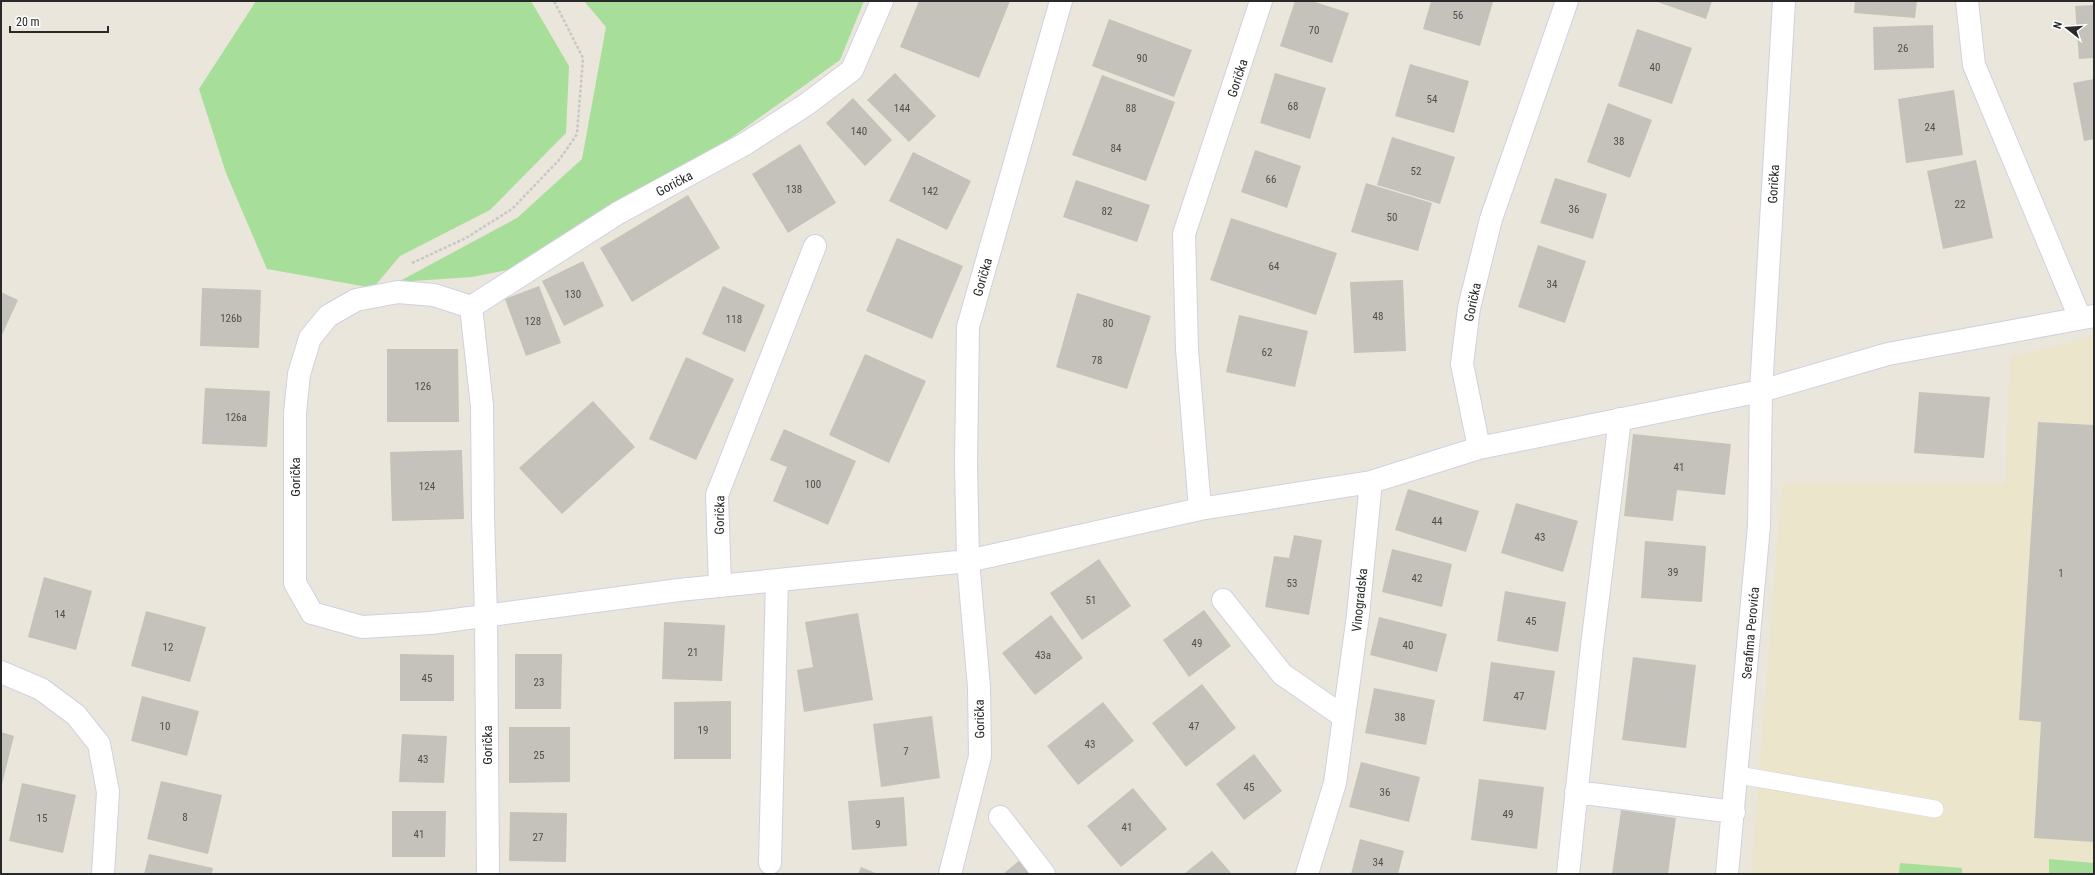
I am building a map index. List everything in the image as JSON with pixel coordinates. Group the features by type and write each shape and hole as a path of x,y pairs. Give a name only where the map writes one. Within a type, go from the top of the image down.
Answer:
{"street":[{"name":"Gorička","path":"470,307 618,213 745,144 814,99 852,70 882,1"},
{"name":"Gorička","path":"950,874 980,756 979,687 968,561 966,463 968,327 1061,1"},
{"name":"Gorička","path":"1200,510 1187,349 1184,234 1261,1"},
{"name":"Gorička","path":"1479,448 1462,364 1469,308 1491,219 1567,1"},
{"name":"Gorička","path":"1761,390 1784,1"},
{"name":"Gorička","path":"470,307 434,295 398,292 356,300 328,316 310,338 299,374 295,413 295,583 312,613 362,627 432,623 720,586 968,561 1200,510 1371,482 1479,448 1761,390 1888,354 2087,317 1974,65 1967,1"},
{"name":"Gorička","path":"720,586 717,495 815,246"},
{"name":"Gorička","path":"470,307 482,406 486,615 488,874"},
{"name":"Serafima Perovića","path":"1727,874 1738,775 1759,526 1761,390"},
{"path":"1568,874 1576,792 1620,419"},
{"name":"Vinogradska","path":"1307,874 1335,783 1358,615 1371,482"},
{"path":"770,863 777,580"},
{"path":"1224,600 1282,674 1344,717"},
{"path":"1,672 42,689 76,715 98,744 108,792 103,874"},
{"path":"1576,792 1734,812"},
{"path":"1000,817 1044,874"}],"lane":[{"path":"1738,775 1936,809"}],"path":[{"path":"408,265 466,238 512,209 560,159 578,134 583,58 554,1"}],"shaded area":[{"path":"2094,336 2094,874 1751,874 1782,483 2005,483 2010,357"}],"green space":[{"path":"256,1 531,1 569,66 566,133 490,210 400,256 373,288 267,269 226,173 199,89"},
{"path":"584,1 864,1 840,60 710,153 517,268 472,277 398,282 517,218 582,159 606,27"},
{"path":"2049,859 2094,863 2094,874 2049,874"},
{"path":"1900,863 1962,868 1962,874 1899,874"}],"building":[{"path":"919,1 1010,1 979,78 900,47"},
{"path":"1295,1 1312,1 1349,13 1332,63 1280,46"},
{"path":"1431,1 1493,2 1480,46 1423,29"},
{"path":"1655,1 1712,1 1706,19"},
{"path":"1855,1 1917,1 1915,18 1854,13"},
{"path":"2094,5 2094,58 2079,59 2075,6"},
{"path":"1109,19 1192,50 1174,97 1092,66"},
{"path":"1933,25 1934,68 1874,70 1873,27"},
{"path":"1637,29 1692,48 1672,104 1618,86"},
{"path":"1410,64 1469,81 1454,133 1395,116"},
{"path":"895,73 936,116 909,142 867,100"},
{"path":"1275,73 1326,88 1310,139 1260,123"},
{"path":"1102,75 1175,102 1146,181 1072,155"},
{"path":"2094,79 2094,139 2084,141 2073,83"},
{"path":"1954,90 1963,155 1906,163 1898,99"},
{"path":"853,98 892,140 865,166 826,123"},
{"path":"1608,103 1652,120 1630,178 1587,162"},
{"path":"1392,137 1455,157 1440,204 1377,185"},
{"path":"800,144 836,203 788,233 752,174"},
{"path":"1255,150 1301,166 1287,208 1241,192"},
{"path":"913,152 971,181 947,230 889,201"},
{"path":"1976,160 1993,238 1943,249 1927,171"},
{"path":"1555,178 1607,194 1593,239 1540,223"},
{"path":"1076,180 1150,205 1137,242 1063,217"},
{"path":"1366,183 1432,203 1418,251 1351,232"},
{"path":"688,195 720,248 632,302 600,248"},
{"path":"1231,218 1337,253 1316,315 1210,280"},
{"path":"897,238 963,266 932,339 866,311"},
{"path":"1538,245 1586,261 1565,323 1518,307"},
{"path":"583,261 604,306 564,326 542,281"},
{"path":"1403,280 1406,351 1354,353 1350,282"},
{"path":"539,286 561,343 526,356 505,299"},
{"path":"723,286 765,305 745,352 702,334"},
{"path":"202,288 261,290 259,348 200,346"},
{"path":"1,292 18,300 1,337"},
{"path":"1077,293 1151,316 1127,389 1056,367"},
{"path":"1239,315 1308,331 1295,387 1226,372"},
{"path":"387,349 458,349 459,422 387,422"},
{"path":"865,354 926,381 889,463 829,435"},
{"path":"686,357 734,379 696,460 649,439"},
{"path":"205,388 270,391 267,447 202,444"},
{"path":"1919,392 1990,397 1984,458 1914,453"},
{"path":"593,401 635,447 562,514 519,468"},
{"path":"2038,422 2094,425 2094,842 2034,838 2041,722 2019,720"},
{"path":"784,429 856,461 828,525 773,501 787,467 770,460"},
{"path":"1633,434 1731,444 1725,495 1677,490 1673,521 1624,516"},
{"path":"462,450 464,519 392,521 390,452"},
{"path":"1408,489 1479,511 1466,552 1395,530"},
{"path":"1516,503 1578,521 1563,572 1501,553"},
{"path":"1294,535 1322,540 1309,615 1265,607 1274,556 1289,558"},
{"path":"1645,541 1706,546 1702,602 1641,598"},
{"path":"1392,549 1452,564 1442,607 1382,592"},
{"path":"1099,559 1131,606 1082,640 1050,593"},
{"path":"44,577 92,591 76,650 28,637"},
{"path":"1505,591 1566,602 1558,652 1497,641"},
{"path":"1204,610 1231,646 1189,677 1163,640"},
{"path":"146,611 206,627 190,682 131,666"},
{"path":"858,613 873,700 804,712 797,670 813,667 805,622"},
{"path":"1051,615 1083,658 1035,695 1002,653"},
{"path":"1379,617 1447,634 1437,672 1370,655"},
{"path":"664,622 725,625 722,681 662,679"},
{"path":"400,654 454,655 454,701 400,701"},
{"path":"515,654 562,654 561,709 515,709"},
{"path":"1633,657 1696,665 1686,748 1622,740"},
{"path":"1491,662 1555,671 1546,730 1483,721"},
{"path":"1202,684 1236,728 1186,767 1152,723"},
{"path":"1374,688 1435,700 1426,745 1365,733"},
{"path":"142,696 199,711 187,756 131,741"},
{"path":"731,701 731,759 674,759 674,702"},
{"path":"1103,702 1134,741 1078,785 1047,746"},
{"path":"932,716 940,778 881,787 873,724"},
{"path":"509,727 570,727 570,782 509,783"},
{"path":"1,732 14,736 2,784 1,784"},
{"path":"402,734 447,736 444,783 399,782"},
{"path":"1254,754 1282,791 1244,820 1216,784"},
{"path":"1361,762 1420,777 1409,822 1349,807"},
{"path":"1479,779 1544,787 1537,849 1471,840"},
{"path":"161,781 222,795 208,854 147,839"},
{"path":"22,783 76,795 63,853 9,841"},
{"path":"1133,788 1167,829 1121,867 1087,826"},
{"path":"904,797 907,846 852,850 848,801"},
{"path":"1621,810 1676,818 1668,874 1612,874"},
{"path":"392,811 446,811 445,857 392,857"},
{"path":"510,812 567,813 566,862 509,861"},
{"path":"1360,839 1404,851 1398,874 1351,874"},
{"path":"1212,851 1232,874 1184,874"},
{"path":"149,854 213,868 212,874 144,874"},
{"path":"1021,859 1034,874 1003,874"},
{"path":"861,867 878,874 858,874"}]}
